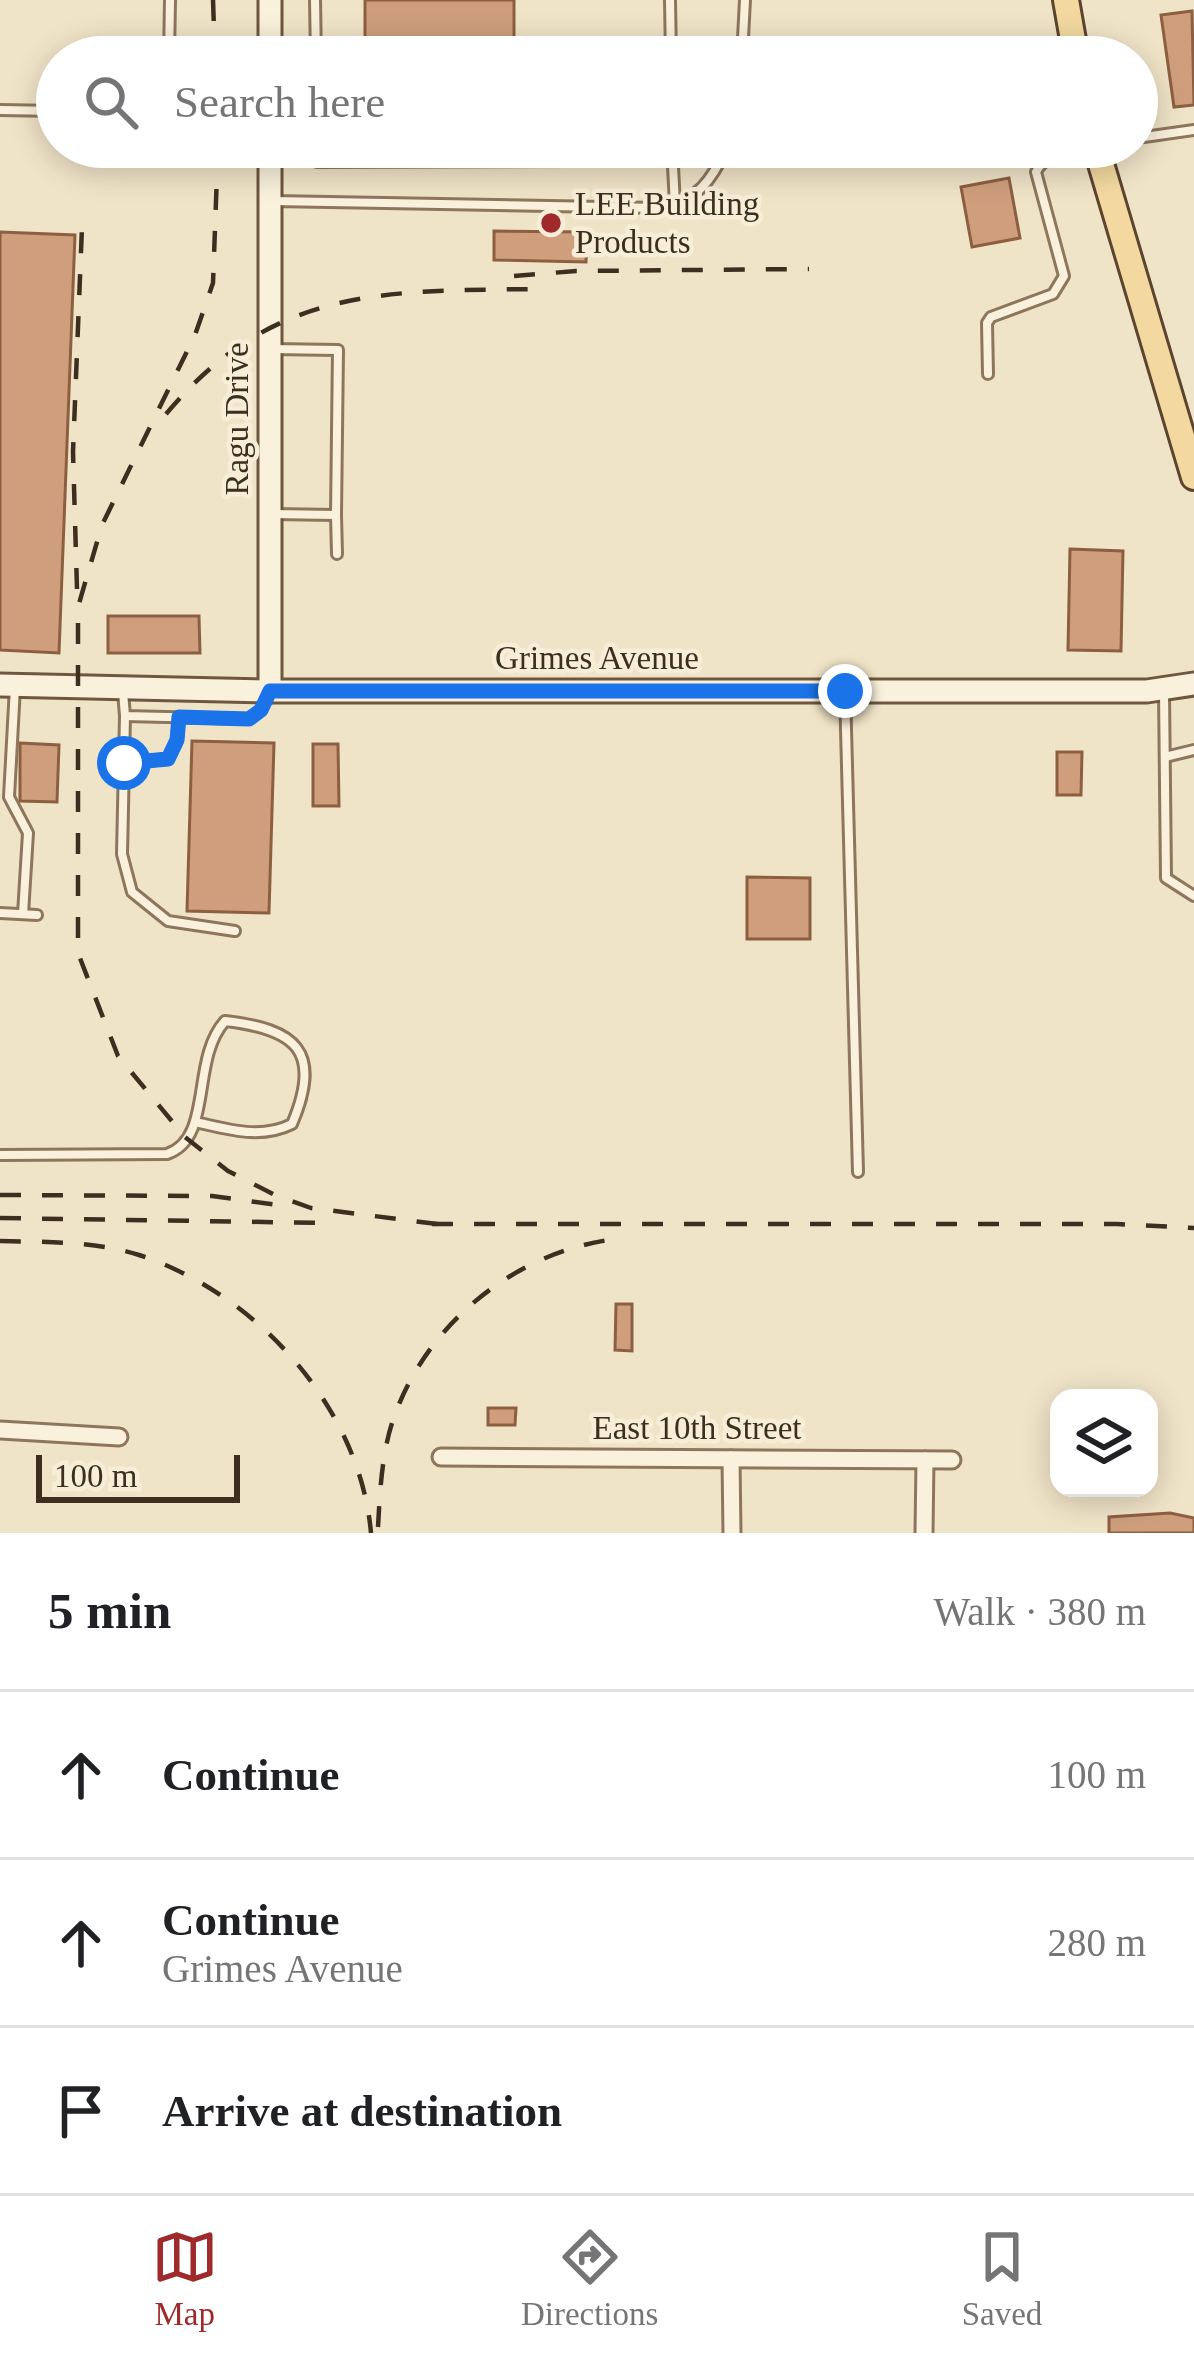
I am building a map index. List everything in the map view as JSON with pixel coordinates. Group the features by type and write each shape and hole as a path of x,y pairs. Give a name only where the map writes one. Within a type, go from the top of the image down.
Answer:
{"main road":[{"path":"1066,0 1072,36"},
{"path":"1102,168 1194,477"}],"street":[{"path":"270,0 270,36"},
{"name":"Ragu Drive","path":"270,691 271,168"},
{"name":"Grimes Avenue","path":"7,686 845,691 1164,689 1194,684"},
{"path":"0,1430 119,1437"},
{"name":"East 10th Street","path":"441,1457 952,1460"},
{"path":"731,1459 732,1533"},
{"path":"924,1533 925,1460"}],"lane":[{"path":"170,0 170,36"},
{"path":"315,0 316,36"},
{"path":"670,0 671,36"},
{"path":"743,36 745,0"},
{"path":"0,110 36,111"},
{"path":"1158,135 1194,130"},
{"path":"673,168 675,206"},
{"path":"271,201 645,209 675,206 699,193 717,168"},
{"path":"988,374 987,323 991,317 1053,294 1064,277 1038,168"},
{"path":"271,349 338,350 337,554"},
{"path":"270,514 336,515"},
{"path":"7,686 9,797 28,833 23,914"},
{"path":"1164,689 1166,878 1194,896"},
{"path":"123,690 122,854 132,892 168,921 235,931"},
{"path":"124,716 249,719 261,710 270,691"},
{"path":"845,691 858,1172"},
{"path":"124,763 168,759 177,740 179,717"},
{"path":"1165,758 1194,750"},
{"path":"0,914 37,914"},
{"path":"0,1155 167,1154 192,1135 208,1044 225,1021 285,1034 299,1048 304,1072 292,1124 274,1133 250,1133 195,1122"}],"building":[{"path":"365,0 514,0 514,36 365,36"},
{"path":"1192,11 1194,105 1174,107 1161,15"},
{"path":"1009,178 1020,238 972,247 961,187"},
{"path":"494,231 587,232 586,262 494,260"},
{"path":"0,232 75,235 59,653 0,650"},
{"path":"1070,549 1123,551 1121,651 1068,650"},
{"path":"108,616 199,616 200,653 108,653"},
{"path":"192,741 274,743 269,913 187,911"},
{"path":"20,743 59,745 57,802 20,801"},
{"path":"313,744 338,744 339,806 313,806"},
{"path":"1057,752 1082,752 1081,795 1057,795"},
{"path":"747,877 810,878 810,939 747,939"},
{"path":"616,1304 632,1304 632,1351 615,1350"},
{"path":"488,1408 516,1408 515,1425 488,1425"},
{"path":"1170,1513 1194,1518 1194,1533 1109,1533 1109,1517"}],"railway":[{"path":"213,0 214,36"},
{"path":"217,168 213,283 195,335 102,525 78,607 78,953 118,1056 185,1137 228,1171 311,1208 445,1225"},
{"path":"77,589 73,452 82,227"},
{"path":"514,276 809,269"},
{"path":"166,414 206,372 248,341 290,319 334,304 430,291 538,289"},
{"path":"0,1195 212,1196 278,1205"},
{"path":"0,1218 330,1223"},
{"path":"432,1224 1194,1228"},
{"path":"378,1527 384,1457 394,1417 430,1349 484,1294 516,1273 587,1244 625,1238"},
{"path":"0,1241 88,1245 139,1255 182,1273 261,1326 324,1400 347,1442 363,1486 371,1533"}],"place":[{"name":"LEE Building Products","path":"551,223"}],"route":[{"path":"124,763 168,759 177,740 179,717 249,719 261,710 270,691 845,691"}]}
